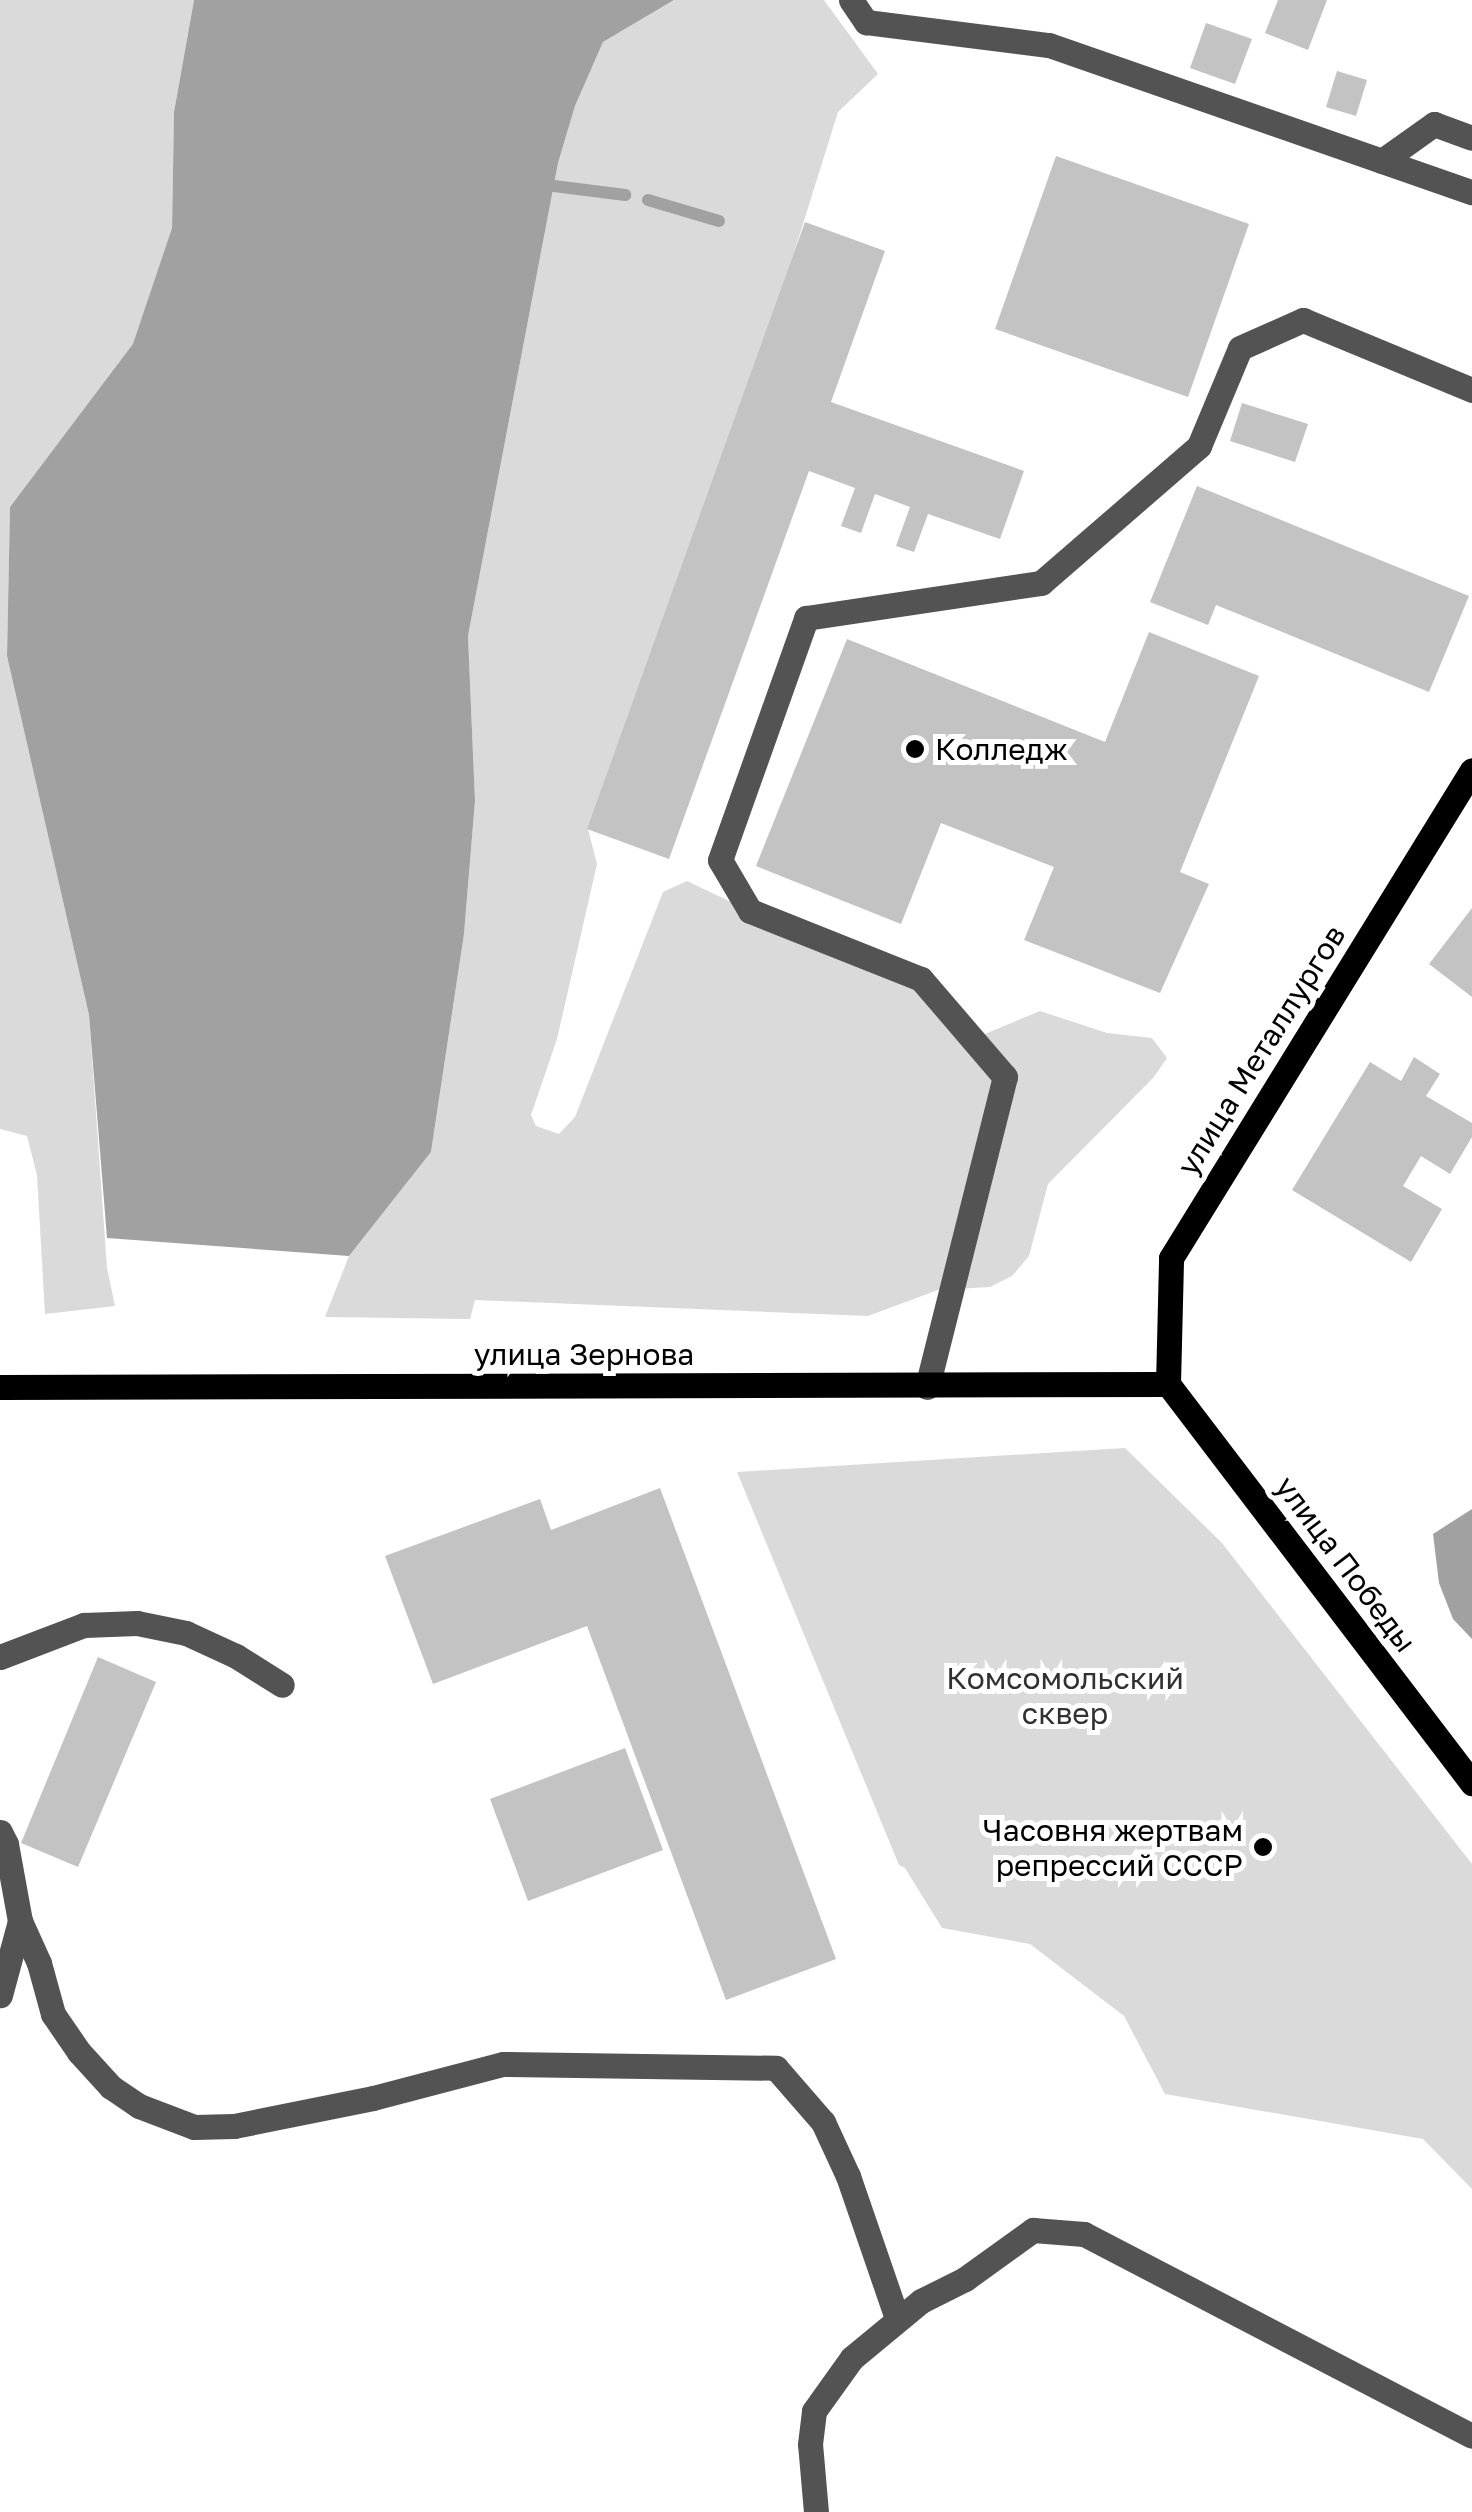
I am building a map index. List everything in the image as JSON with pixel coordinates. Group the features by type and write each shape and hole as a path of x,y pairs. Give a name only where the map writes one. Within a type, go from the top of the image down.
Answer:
{"main road":[{"name":"улица Металлургов","path":"1168,1384 1171,1258 1472,770"},
{"name":"улица Зернова","path":"0,1386 1168,1384"},
{"name":"улица Победы","path":"1168,1384 1472,1783"}],"street":[{"path":"851,0 866,22 1048,45 1472,192"},
{"path":"1382,161 1434,124 1472,138"},
{"path":"927,1387 1005,1078 920,979 750,910 720,860 806,618 1041,583 1199,446 1240,348 1303,320 1472,390"},
{"path":"0,1657 84,1626 137,1623 186,1634 236,1656 282,1686"},
{"path":"0,1832 6,1844 20,1921 39,1963 53,2014 79,2052 111,2087 138,2106 194,2126 234,2126 373,2098 504,2064 776,2068 823,2122 848,2176 898,2318"},
{"path":"0,1995 20,1921"},
{"path":"816,2512 810,2444 814,2411 852,2358 898,2318 964,2279 1033,2230 1084,2234 1472,2436"}],"green space":[{"path":"0,0 194,0 174,112 172,228 134,344 10,507 7,656 89,1015 107,1268 115,1306 45,1314 37,1175 27,1136 0,1129"},
{"path":"674,0 824,0 878,74 838,112 792,259 588,829 597,864 557,1039 531,1115 536,1126 559,1134 575,1117 663,892 687,881 750,911 881,957 975,1038 1040,1011 1107,1033 1152,1038 1167,1058 1153,1078 1048,1184 1029,1256 1012,1276 990,1287 938,1290 868,1316 475,1300 470,1319 325,1317 349,1256 431,1152 464,934 475,802 468,636 558,163 575,106 603,42"},
{"name":"Комсомольский сквер","path":"1125,1448 1222,1543 1472,1864 1472,2189 1423,2139 1165,2094 1124,2016 1030,1944 942,1928 905,1868 899,1865 737,1472"}],"shaded area":[{"path":"194,0 674,0 603,42 575,106 558,163 468,636 475,801 464,934 431,1152 349,1256 107,1238 89,1015 7,656 10,507 133,344 172,228 174,112"},
{"path":"1472,1509 1472,1639 1453,1619 1439,1583 1433,1534"}],"building":[{"path":"1278,0 1327,0 1308,50 1265,33"},
{"path":"1206,23 1252,39 1235,84 1190,68"},
{"path":"1337,71 1367,80 1356,116 1326,107"},
{"path":"1056,156 1249,224 1188,397 995,329"},
{"path":"805,222 885,251 831,402 1024,471 1000,539 928,514 914,552 896,546 910,507 875,494 861,533 841,526 855,488 809,471 669,859 587,829"},
{"path":"1242,403 1308,424 1295,462 1230,441"},
{"path":"1197,486 1469,596 1429,692 1216,605 1208,625 1150,602"},
{"name":"Колледж","path":"1149,632 1259,676 1180,872 1209,884 1160,993 1024,940 1054,867 941,823 901,924 756,866 847,639 1105,742"},
{"path":"1472,908 1472,997 1429,964"},
{"path":"1414,1057 1440,1074 1426,1096 1472,1123 1472,1137 1450,1174 1421,1156 1403,1186 1442,1209 1411,1262 1292,1190 1370,1062 1401,1081"},
{"path":"660,1488 836,1959 726,2000 587,1626 433,1684 385,1556 540,1499 551,1530"},
{"path":"98,1657 156,1682 78,1867 21,1843"},
{"path":"625,1748 663,1850 528,1901 490,1799"}],"waterway":[{"path":"538,184 625,195"},
{"path":"648,200 719,221"}],"place":[{"name":"Колледж","path":"915,749"},
{"name":"Часовня жертвам репрессий СССР","path":"1263,1847"}]}
